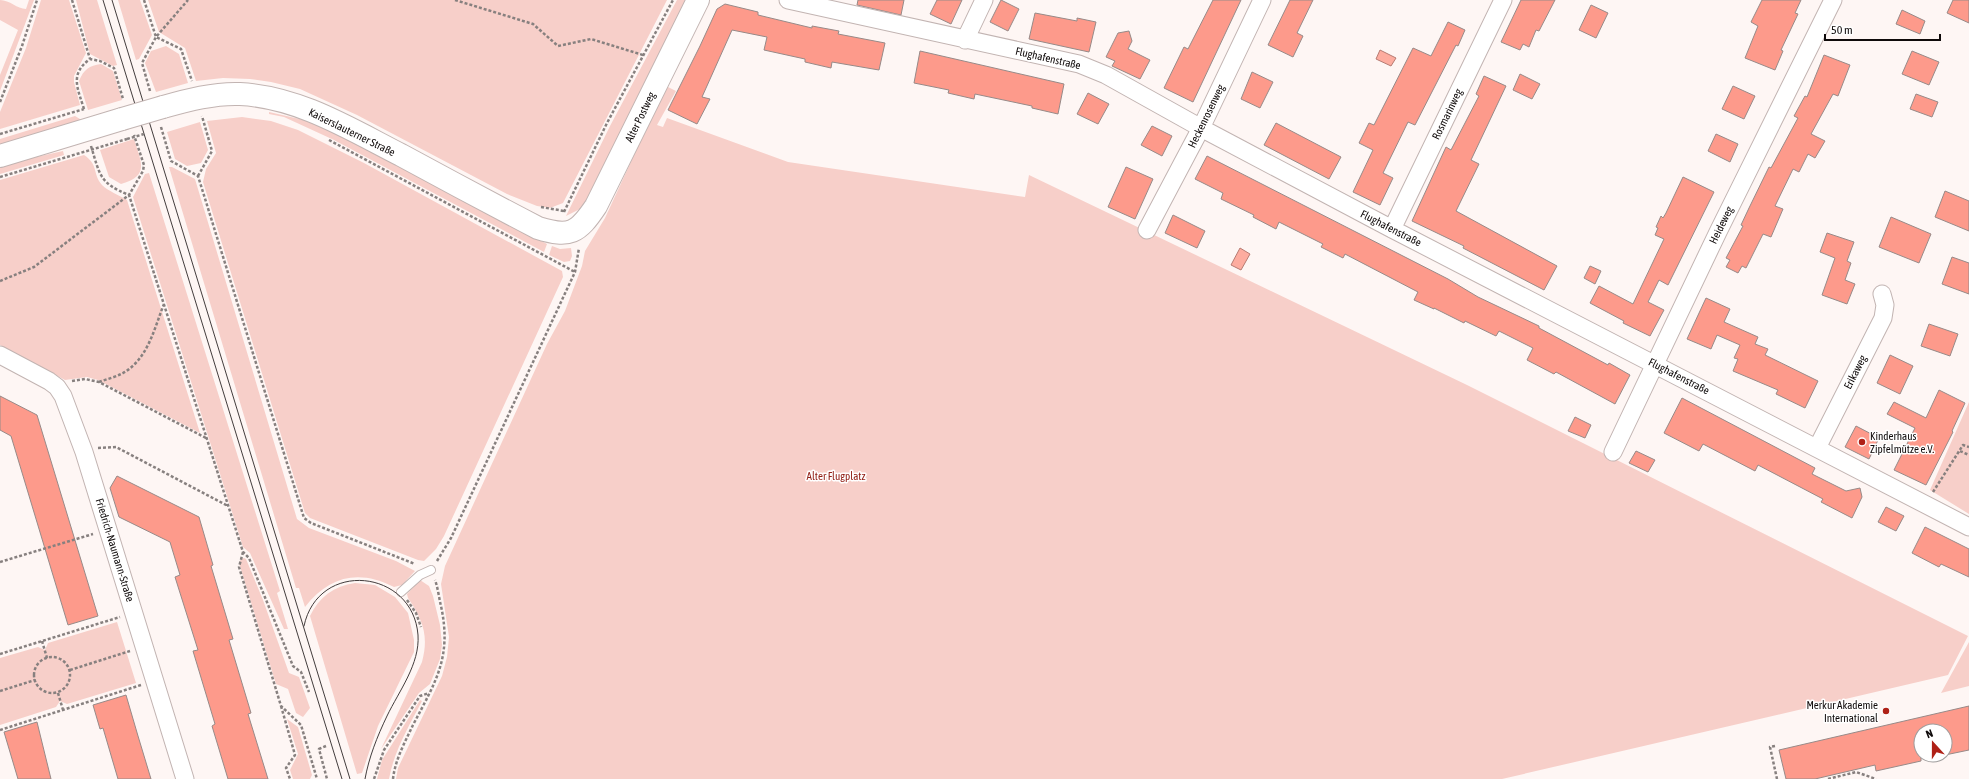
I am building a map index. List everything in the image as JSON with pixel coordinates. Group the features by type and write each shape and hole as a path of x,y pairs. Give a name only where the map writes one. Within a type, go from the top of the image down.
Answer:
{"main road":[{"name":"Alter Postweg","path":"576,230 586,221 596,206 698,0"},
{"name":"Kaiserslauterner Straße","path":"0,156 89,140 125,129 163,107 202,97 240,94 272,98 295,104 334,120 538,228 554,233 564,234 576,230"}],"street":[{"name":"Flughafenstraße","path":"788,0 1079,64 1106,75 1201,128 1392,229 1969,527"},
{"path":"965,40 984,0"},
{"name":"Heckenrosenweg","path":"1147,230 1201,128 1262,0"},
{"name":"Rosmarinweg","path":"1392,229 1503,0"},
{"name":"Heideweg","path":"1613,452 1718,232 1833,0"},
{"name":"Erikaweg","path":"1817,448 1883,318 1885,305 1882,294"},
{"path":"0,356 49,381 57,387"},
{"name":"Friedrich-Naumann-Straße","path":"57,387 74,423 84,452 185,779"}],"lane":[{"path":"401,592 420,575 431,570"}],"path":[{"path":"0,102 22,46 37,0"},
{"path":"72,0 90,59"},
{"path":"144,0 156,37 181,49 193,84"},
{"path":"156,37 188,0"},
{"path":"454,0 533,24 558,46 591,39 643,55"},
{"path":"545,257 554,233 607,123 673,0"},
{"path":"210,115 202,116 212,151 198,176 300,511 304,518 311,523 431,570 436,582 444,622 446,642 443,661 430,693 404,743 394,768 393,779"},
{"path":"0,177 89,140 125,129"},
{"path":"324,138 575,272"},
{"path":"89,140 101,178 109,186 129,195 243,552 249,558 293,666 301,672 309,692"},
{"path":"0,281 34,267 129,195"},
{"path":"431,570 451,538 575,272 579,251 576,230"},
{"path":"99,382 123,373 136,363 147,349 164,304"},
{"path":"57,387 78,380 91,380 99,382 207,438"},
{"path":"1926,506 1933,492 1964,445 1969,447"},
{"path":"84,452 105,446 116,446 228,506"},
{"path":"1960,451 1969,455"},
{"path":"0,562 108,529"},
{"path":"243,552 239,567 295,755 286,768 290,779"},
{"path":"401,592 414,608 421,627"},
{"path":"0,654 134,612"},
{"path":"42,641 47,658"},
{"path":"70,670 144,647"},
{"path":"47,658 61,659 70,670 69,684 58,693 50,694 42,690 35,680 36,666 47,658"},
{"path":"0,691 35,680"},
{"path":"0,730 155,681"},
{"path":"58,693 63,710"},
{"path":"374,779 384,750 392,736 420,696 430,693"},
{"path":"281,706 301,725 317,779"},
{"path":"326,746 319,749 327,779"},
{"path":"1775,746 1770,747 1777,779"},
{"path":"1828,779 1856,772 1876,779"}],"green space":[{"path":"0,0 7,1 20,8 26,9 29,0 34,0 0,91 0,75 18,30 0,20"},
{"path":"41,0 69,0 86,53 74,76 74,82 80,105 0,129 0,112 26,48"},
{"path":"76,0 97,0 117,65 113,66 90,54"},
{"path":"118,0 140,0 152,35 139,59 136,60"},
{"path":"148,0 667,0 563,203 550,208 537,206 507,194 357,115 300,89 250,79 223,78 196,81 185,48 159,32"},
{"path":"677,0 689,0 584,207 566,216 610,126"},
{"path":"166,46 179,54 188,83 156,92 145,63 151,51"},
{"path":"101,64 113,71 122,100 88,110 79,81 87,69"},
{"name":"Alter Flugplatz","path":"666,86 676,91 657,125 663,127 667,118 788,162 1025,197 1029,175 1467,385 1968,636 1948,675 1502,779 396,779 398,768 442,676 447,657 449,637 441,584 445,566 547,344 565,311 582,266 585,251 605,218"},
{"path":"269,112 317,123 339,133 547,244 544,252 334,140 284,117 269,114"},
{"path":"75,116 80,119 81,122 0,147 0,139"},
{"path":"242,117 271,121 298,130 364,163 562,271 563,277 444,536 436,549 424,561 310,518 305,513 203,182 206,169 216,153 207,121"},
{"path":"200,122 208,150 201,163 187,166 175,159 167,132"},
{"path":"134,139 141,161 140,172 130,181 121,184 109,177 100,150"},
{"path":"63,151 64,155 0,174 0,165"},
{"path":"84,155 92,162 97,177 102,185 127,200 200,433 98,380 87,377 65,380 0,345 0,180"},
{"path":"169,167 172,167 195,179 297,519 309,528 396,561 415,571 402,585 394,587 381,581 369,578 357,577 345,579 334,582 324,588 305,607 299,588 296,588"},
{"path":"149,173 280,591 277,593 288,629 284,629 250,553 243,547 133,197 145,174"},
{"path":"552,246 560,249 571,248 572,256 570,261 564,262 549,255"},
{"path":"1969,402 1969,514 1930,490"},
{"path":"241,559 246,559 263,600 289,673 299,677 310,708 303,717 296,713 288,689 276,684 239,563"},
{"path":"420,580 429,586 433,596 440,625 442,645 440,659 430,684 419,693 381,749 422,662 425,636 418,614 407,594"},
{"path":"355,583 375,585 395,597 408,613 414,640 414,652 378,726 362,773 357,774 310,616 318,603 328,594 347,584"},
{"path":"117,622 136,683 67,704 60,701 56,707 0,725 0,658 38,647 45,650 48,643"},
{"path":"1969,642 1969,686 1941,693"},
{"path":"420,700 422,701 407,729 394,759 389,779 377,779 382,760"},
{"path":"287,719 298,727 312,775 310,779 293,779 290,770 298,754"}],"shaded area":[{"path":"1380,50 1396,58 1391,66 1376,59"},
{"path":"1240,248 1250,254 1241,270 1231,265"}],"building":[{"path":"858,0 904,0 901,15 857,5"},
{"path":"937,0 962,0 951,24 930,14"},
{"path":"1001,0 1019,9 1008,31 990,22"},
{"path":"1213,0 1241,0 1193,102 1164,88 1184,47 1188,49"},
{"path":"1290,0 1313,0 1297,33 1303,36 1293,57 1268,45"},
{"path":"1521,0 1555,0 1539,31 1536,30 1529,47 1523,44 1520,50 1501,42"},
{"path":"1762,0 1801,0 1795,13 1798,14 1781,50 1783,51 1775,70 1745,58 1758,26 1751,22"},
{"path":"1953,0 1969,0 1969,23 1947,13"},
{"path":"725,4 758,12 758,15 812,28 812,26 839,31 838,34 885,43 879,70 832,62 831,68 805,62 805,59 764,50 767,37 732,30 702,97 710,99 697,124 668,110 717,9"},
{"path":"1591,5 1608,13 1596,38 1579,30"},
{"path":"1902,10 1925,21 1920,34 1896,24"},
{"path":"1035,13 1077,21 1077,18 1096,22 1089,52 1029,39"},
{"path":"1448,22 1465,30 1458,46 1456,45 1415,125 1408,122 1383,173 1393,178 1380,205 1353,192 1373,150 1359,143 1369,123 1374,125 1413,48 1431,56"},
{"path":"1129,31 1132,41 1128,49 1150,60 1140,79 1112,66 1115,61 1106,57 1118,33"},
{"path":"920,51 1064,84 1058,114 1032,108 1032,106 975,94 974,99 948,93 949,90 914,83"},
{"path":"1912,51 1939,62 1929,85 1902,74"},
{"path":"1824,55 1850,65 1838,96 1833,94 1811,134 1825,141 1815,158 1808,154 1799,172 1793,169 1775,206 1783,209 1771,237 1763,234 1746,268 1742,266 1738,273 1726,267 1730,260 1726,258 1743,226 1741,225 1769,167 1771,168 1798,118 1794,116 1805,96 1807,97"},
{"path":"1252,72 1273,82 1260,108 1241,99"},
{"path":"1520,74 1540,84 1532,99 1513,90"},
{"path":"1484,76 1506,86 1471,160 1479,164 1456,211 1557,266 1544,290 1463,248 1464,246 1412,221 1446,147 1451,150 1479,96 1476,94"},
{"path":"1733,86 1755,96 1744,119 1722,109"},
{"path":"1088,93 1109,104 1098,124 1077,114"},
{"path":"1916,94 1938,102 1932,117 1910,109"},
{"path":"1276,123 1341,157 1329,179 1264,145"},
{"path":"1152,126 1172,136 1162,156 1141,145"},
{"path":"1716,134 1738,144 1730,162 1708,151"},
{"path":"1207,156 1448,279 1478,297 1539,326 1539,328 1608,365 1609,363 1630,375 1615,404 1556,372 1554,374 1527,360 1533,348 1499,331 1496,336 1465,321 1464,323 1414,300 1418,292 1345,254 1343,258 1321,247 1323,244 1279,222 1276,229 1253,217 1254,215 1221,199 1223,193 1195,179"},
{"path":"1126,167 1153,179 1135,219 1108,207"},
{"path":"1683,177 1714,192 1668,285 1659,280 1648,302 1664,310 1650,336 1623,323 1624,321 1590,303 1599,286 1633,304 1664,239 1655,235 1658,228 1656,227 1661,216 1663,218 1666,213"},
{"path":"1945,191 1969,201 1969,231 1935,217"},
{"path":"1173,215 1205,231 1197,248 1165,233"},
{"path":"1891,217 1931,234 1919,263 1879,247"},
{"path":"1827,233 1854,242 1847,261 1851,263 1845,280 1855,284 1847,304 1822,295 1835,258 1820,252"},
{"path":"1952,257 1969,263 1969,294 1942,284"},
{"path":"1590,266 1601,271 1595,284 1584,278"},
{"path":"1706,298 1730,309 1724,322 1758,337 1755,344 1768,349 1765,355 1818,381 1805,408 1776,394 1778,390 1733,371 1738,359 1734,358 1740,345 1717,335 1711,349 1687,339"},
{"path":"1929,324 1958,334 1950,356 1921,346"},
{"path":"1890,355 1913,366 1900,394 1877,383"},
{"path":"1939,390 1965,403 1952,431 1953,432 1926,485 1894,470 1915,428 1887,414 1894,402 1926,418"},
{"path":"0,396 37,415 98,616 68,625 11,436 0,430"},
{"path":"1682,398 1815,468 1812,474 1846,491 1860,488 1862,497 1852,518 1821,502 1823,499 1758,465 1755,471 1703,444 1699,451 1664,433"},
{"path":"1575,417 1591,425 1585,438 1568,431"},
{"name":"Kinderhaus Zipfelmütze e.V.","path":"1856,426 1879,438 1869,459 1845,447"},
{"path":"1636,451 1655,460 1648,472 1629,463"},
{"path":"117,476 199,517 213,565 211,566 233,639 229,640 251,713 248,714 268,779 228,779 212,726 215,724 193,651 198,650 175,577 180,575 170,542 119,517 110,488"},
{"path":"1886,507 1904,516 1896,531 1878,522"},
{"path":"1925,527 1969,549 1969,577 1941,564 1939,567 1912,553"},
{"path":"126,695 151,779 118,779 103,728 100,729 93,705"},
{"path":"1969,706 1969,750 1953,753 1953,723 1913,723 1913,763 1876,771 1875,765 1815,779 1786,779 1779,750"},
{"path":"37,722 51,779 18,779 4,732"}],"tram line":[{"path":"103,0 342,779"},
{"path":"112,0 350,779"},
{"path":"304,626 313,604 327,590 345,582 364,581 383,585 400,596 412,613 418,635 416,656 408,677 387,716 377,739 365,779"}],"place":[{"name":"Kinderhaus Zipfelmütze e.V.","path":"1862,442"},
{"name":"Merkur Akademie International","path":"1886,711"}]}
